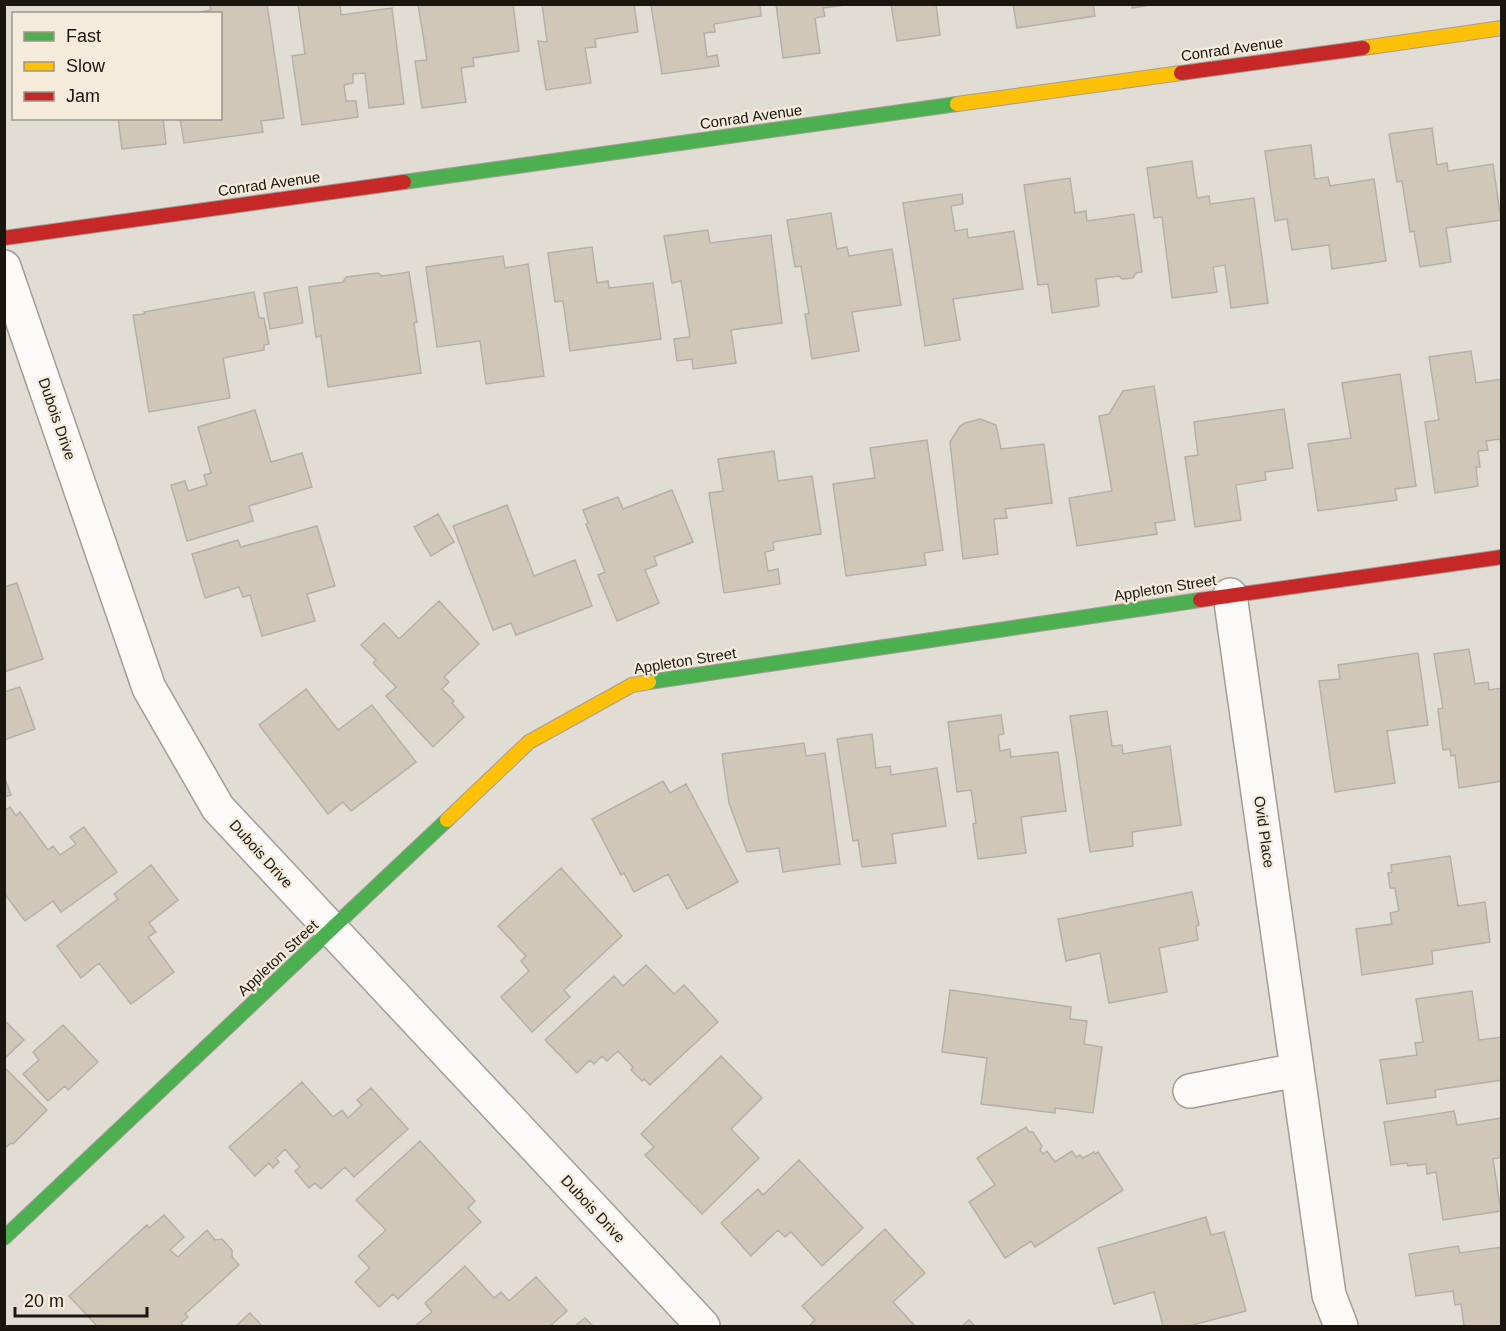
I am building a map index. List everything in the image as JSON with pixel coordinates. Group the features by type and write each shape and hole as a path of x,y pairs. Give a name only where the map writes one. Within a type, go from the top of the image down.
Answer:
{"street":[{"name":"Conrad Avenue","path":"4,238 1502,28"},
{"name":"Dubois Drive","path":"4,267 149,688 218,808 703,1326"},
{"name":"Appleton Street","path":"4,1238 332,931 529,742 632,685 1230,595 1502,557"},
{"name":"Ovid Place","path":"1230,595 1329,1295 1341,1326"},
{"path":"1190,1091 1297,1070"}],"building":[{"path":"267,4 284,118 261,121 263,132 184,143 180,120 222,120 222,12 201,12 211,10 210,6"},
{"path":"298,4 340,4 341,15 392,8 404,104 369,108 365,73 353,74 353,83 344,85 346,101 356,101 358,117 302,125 292,56 305,54"},
{"path":"418,4 513,4 519,51 473,58 474,66 461,68 466,102 422,108 415,61 427,60"},
{"path":"542,4 634,4 638,32 595,39 596,47 585,48 591,83 546,90 538,41 547,42"},
{"path":"760,4 761,16 714,24 715,32 704,33 707,57 717,55 719,66 662,74 651,5"},
{"path":"776,4 853,4 823,8 825,16 815,18 820,53 783,58"},
{"path":"891,4 936,4 940,35 897,41"},
{"path":"1013,4 1093,4 1095,16 1017,28"},
{"path":"1132,4 1156,4 1132,8"},
{"path":"118,120 163,120 166,144 122,149"},
{"path":"1432,128 1437,165 1447,163 1448,171 1493,164 1501,220 1446,228 1451,262 1420,267 1414,231 1410,232 1402,181 1397,182 1389,134"},
{"path":"1311,145 1315,179 1328,177 1330,186 1374,179 1386,261 1332,269 1329,245 1292,250 1287,219 1275,221 1265,151"},
{"path":"1192,161 1197,198 1209,196 1210,204 1254,198 1268,303 1231,308 1225,265 1213,267 1217,292 1172,298 1162,217 1154,218 1147,168"},
{"path":"1070,178 1075,213 1086,211 1087,221 1134,214 1142,272 1136,273 1133,278 1122,279 1119,276 1096,279 1099,306 1052,313 1048,284 1038,285 1024,185"},
{"path":"962,194 963,204 951,206 955,231 967,229 968,238 1014,231 1023,289 953,299 960,340 925,346 903,203"},
{"path":"831,213 837,249 847,247 849,256 892,249 901,305 852,312 859,351 812,359 805,314 809,314 801,266 795,267 787,220"},
{"path":"708,230 710,243 771,235 782,323 731,330 736,363 693,369 692,359 677,361 674,339 690,337 681,281 672,283 664,236"},
{"path":"592,247 597,283 608,281 609,288 653,283 661,339 570,351 563,301 555,302 548,253"},
{"path":"503,256 505,268 528,264 544,376 486,384 480,341 437,347 426,267"},
{"path":"409,272 417,322 414,323 421,373 328,387 321,336 316,337 309,287 343,282 346,277 378,273 382,276"},
{"path":"297,287 303,323 270,329 264,293"},
{"path":"254,292 259,318 264,318 269,344 264,345 264,350 223,358 230,398 149,412 133,315"},
{"path":"1471,351 1476,383 1502,379 1502,451 1500,439 1486,441 1488,450 1478,451 1480,467 1476,467 1478,486 1435,493 1425,422 1439,420 1429,357"},
{"path":"1400,374 1416,486 1395,489 1397,500 1318,511 1308,444 1351,438 1342,383"},
{"path":"1154,386 1175,520 1155,523 1157,534 1077,546 1069,498 1112,491 1099,416 1109,414 1123,391"},
{"path":"1284,409 1293,468 1265,472 1266,480 1236,485 1241,520 1195,527 1185,457 1198,455 1194,422"},
{"path":"255,410 271,462 302,453 312,487 249,506 253,521 187,541 171,485 185,481 188,491 207,485 204,475 211,473 198,427"},
{"path":"980,419 996,425 1001,449 1044,444 1052,503 1005,509 1007,518 994,519 998,554 963,559 950,442 960,426"},
{"path":"927,440 943,550 924,553 926,565 846,576 833,484 875,478 870,448"},
{"path":"774,451 778,481 812,476 821,534 773,542 774,550 765,552 768,571 778,569 780,584 724,593 709,493 723,491 718,459"},
{"path":"672,490 693,542 654,557 657,565 645,570 659,603 617,621 598,575 605,572 586,524 588,523 583,510 618,497 623,509"},
{"path":"507,505 534,576 575,560 592,606 516,635 511,623 493,630 453,526"},
{"path":"438,514 454,542 431,556 414,527"},
{"path":"317,526 335,586 307,594 315,621 262,636 250,595 243,597 239,587 205,598 192,554 238,540 241,547"},
{"path":"17,583 43,659 4,672 4,587"},
{"path":"439,601 479,644 444,677 449,682 442,689 454,701 452,703 464,717 433,747 386,696 396,687 373,663 376,660 361,645 384,623 399,639"},
{"path":"1469,649 1475,684 1488,682 1489,690 1502,688 1502,781 1459,788 1455,755 1451,756 1450,749 1443,750 1438,709 1443,708 1434,654"},
{"path":"1418,653 1428,725 1387,731 1395,783 1335,792 1319,681 1340,679 1338,665"},
{"path":"20,687 35,729 4,740 4,692"},
{"path":"306,689 338,730 372,705 416,762 351,811 343,802 328,814 259,725"},
{"path":"1107,711 1112,746 1122,745 1123,754 1170,746 1181,825 1132,832 1133,846 1090,852 1070,716"},
{"path":"1001,715 1004,734 998,735 1000,751 1010,749 1011,757 1058,752 1066,811 1021,817 1026,853 978,859 971,790 957,792 948,722"},
{"path":"872,734 876,768 890,766 891,775 937,768 946,826 892,834 896,863 862,867 858,840 853,841 837,739"},
{"path":"804,743 806,756 825,753 840,864 783,872 779,848 747,852 729,803 722,754"},
{"path":"4,776 11,795 4,797"},
{"path":"663,781 670,793 686,784 738,882 687,909 668,874 634,892 624,873 621,875 592,819"},
{"path":"10,807 16,816 20,812 48,850 53,846 60,855 76,844 70,837 84,827 117,872 61,912 53,901 25,921 4,893 4,811"},
{"path":"1450,856 1458,906 1485,902 1490,942 1432,951 1433,964 1362,975 1356,929 1392,924 1390,913 1399,911 1395,888 1390,888 1388,873 1392,872 1391,865"},
{"path":"151,865 178,900 149,923 156,932 148,937 174,972 131,1004 99,963 81,978 57,946 118,899 114,894"},
{"path":"561,868 622,936 564,990 570,997 532,1032 501,997 529,971 521,961 526,956 498,926"},
{"path":"1192,892 1199,925 1196,926 1198,940 1159,948 1167,992 1109,1003 1100,953 1066,961 1058,919"},
{"path":"646,965 674,994 684,985 718,1022 650,1085 644,1079 642,1081 631,1070 633,1067 618,1051 607,1061 602,1056 594,1064 590,1060 577,1073 545,1040 614,976 623,986"},
{"path":"950,990 1071,1007 1070,1019 1087,1021 1084,1044 1102,1047 1093,1113 1055,1108 1055,1113 981,1104 987,1058 942,1052"},
{"path":"1472,991 1479,1040 1502,1037 1502,1080 1435,1090 1436,1097 1387,1104 1380,1060 1417,1055 1415,1043 1423,1042 1416,999"},
{"path":"4,1020 24,1040 4,1059"},
{"path":"63,1025 98,1062 68,1090 65,1086 48,1101 23,1074 39,1060 33,1052"},
{"path":"721,1056 762,1098 731,1129 759,1158 702,1214 645,1155 654,1147 641,1134"},
{"path":"4,1067 47,1110 13,1144 11,1143 4,1149"},
{"path":"302,1082 333,1117 342,1110 348,1118 362,1105 357,1100 371,1088 408,1129 354,1177 345,1167 321,1189 315,1183 309,1188 295,1171 300,1167 285,1149 276,1158 279,1162 273,1168 269,1163 255,1176 229,1147"},
{"path":"1454,1111 1457,1125 1502,1118 1502,1157 1493,1159 1501,1211 1443,1220 1436,1172 1427,1174 1426,1164 1391,1165 1384,1122"},
{"path":"1026,1127 1029,1132 1033,1132 1042,1146 1040,1150 1043,1154 1047,1151 1055,1162 1072,1151 1076,1157 1080,1155 1083,1158 1098,1152 1123,1190 1035,1247 1031,1241 1005,1258 969,1202 995,1185 977,1158"},
{"path":"420,1141 475,1201 468,1208 481,1222 398,1299 393,1294 379,1307 355,1282 370,1268 358,1256 386,1230 356,1200"},
{"path":"799,1160 863,1228 822,1266 791,1232 785,1237 778,1230 751,1256 721,1223 758,1189 763,1195"},
{"path":"164,1215 184,1237 170,1250 178,1257 207,1230 215,1240 222,1239 232,1250 232,1257 239,1265 185,1314 188,1317 181,1323 184,1326 97,1326 69,1296 147,1225 149,1228"},
{"path":"1206,1217 1211,1235 1224,1232 1246,1311 1189,1326 1163,1326 1154,1292 1114,1304 1098,1248"},
{"path":"885,1229 925,1273 893,1302 915,1326 809,1326 815,1320 802,1306"},
{"path":"1458,1246 1460,1253 1502,1247 1502,1326 1464,1326 1461,1304 1455,1305 1453,1291 1416,1296 1409,1254"},
{"path":"465,1266 494,1298 501,1292 509,1301 536,1277 567,1311 550,1326 415,1326 432,1312 425,1303"},
{"path":"250,1313 262,1326 236,1326"},
{"path":"585,1318 593,1326 575,1326"},
{"path":"969,1320 975,1326 962,1326"}],"traffic: fast":[{"path":"404,182 957,104"},
{"path":"649,682 1200,600"},
{"path":"4,1238 447,820"}],"traffic: slow":[{"path":"1363,48 1502,28"},
{"path":"957,104 1181,73"},
{"path":"447,820 529,742 632,685 649,682"}],"traffic: jam":[{"path":"1181,73 1363,48"},
{"path":"4,238 404,182"},
{"path":"1200,600 1502,557"}]}
